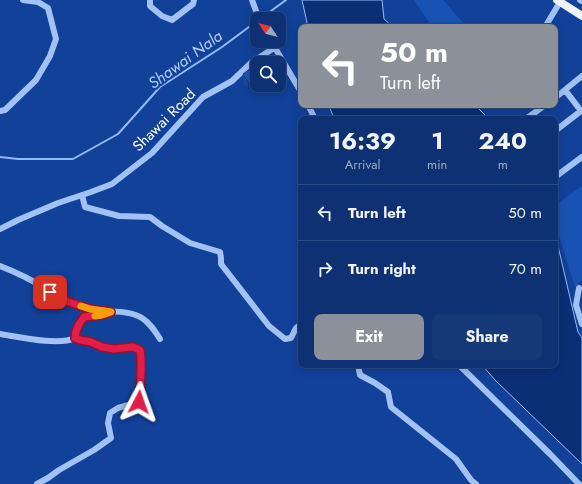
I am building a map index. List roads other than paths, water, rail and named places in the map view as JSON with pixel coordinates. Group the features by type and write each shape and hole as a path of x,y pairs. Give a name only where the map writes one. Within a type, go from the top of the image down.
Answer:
{"main road":[{"path":"558,1 582,16"}],"street":[{"path":"0,111 5,110 36,80 50,56 56,39 48,8 38,2 23,0"},
{"path":"150,0 150,6 162,16 172,20 193,4 194,0"},
{"path":"252,0 256,12"},
{"path":"546,24 558,1"},
{"name":"Shawai Road","path":"0,229 58,203 112,184 152,153 203,97 232,82 268,48"},
{"path":"274,48 298,87"},
{"path":"558,96 582,76"},
{"path":"558,129 581,111 565,90"},
{"path":"530,116 541,108"},
{"path":"558,175 582,157"},
{"path":"82,195 85,207 119,216 150,217 190,243 220,252 221,264 269,326 285,339 290,338 298,326"},
{"path":"0,266 25,277 69,302 90,309 129,314 142,318 154,329 160,339"},
{"path":"579,288 576,305 582,324"},
{"path":"75,338 78,326 84,317 102,315 111,312"},
{"path":"0,334 58,342 70,341 75,338"},
{"path":"37,484 94,450 110,438 108,423 110,414 118,408 139,402 141,373 140,350 133,347 114,349 102,347 91,342 75,338"},
{"path":"359,368 360,375 388,392 391,407 456,459 471,480 476,484"},
{"path":"462,368 579,484"}],"waterway":[{"name":"Shawai Nala","path":"270,12 286,0"},
{"name":"Shawai Nala","path":"0,157 18,159 73,159 118,134 160,87 222,47 250,26"}]}
